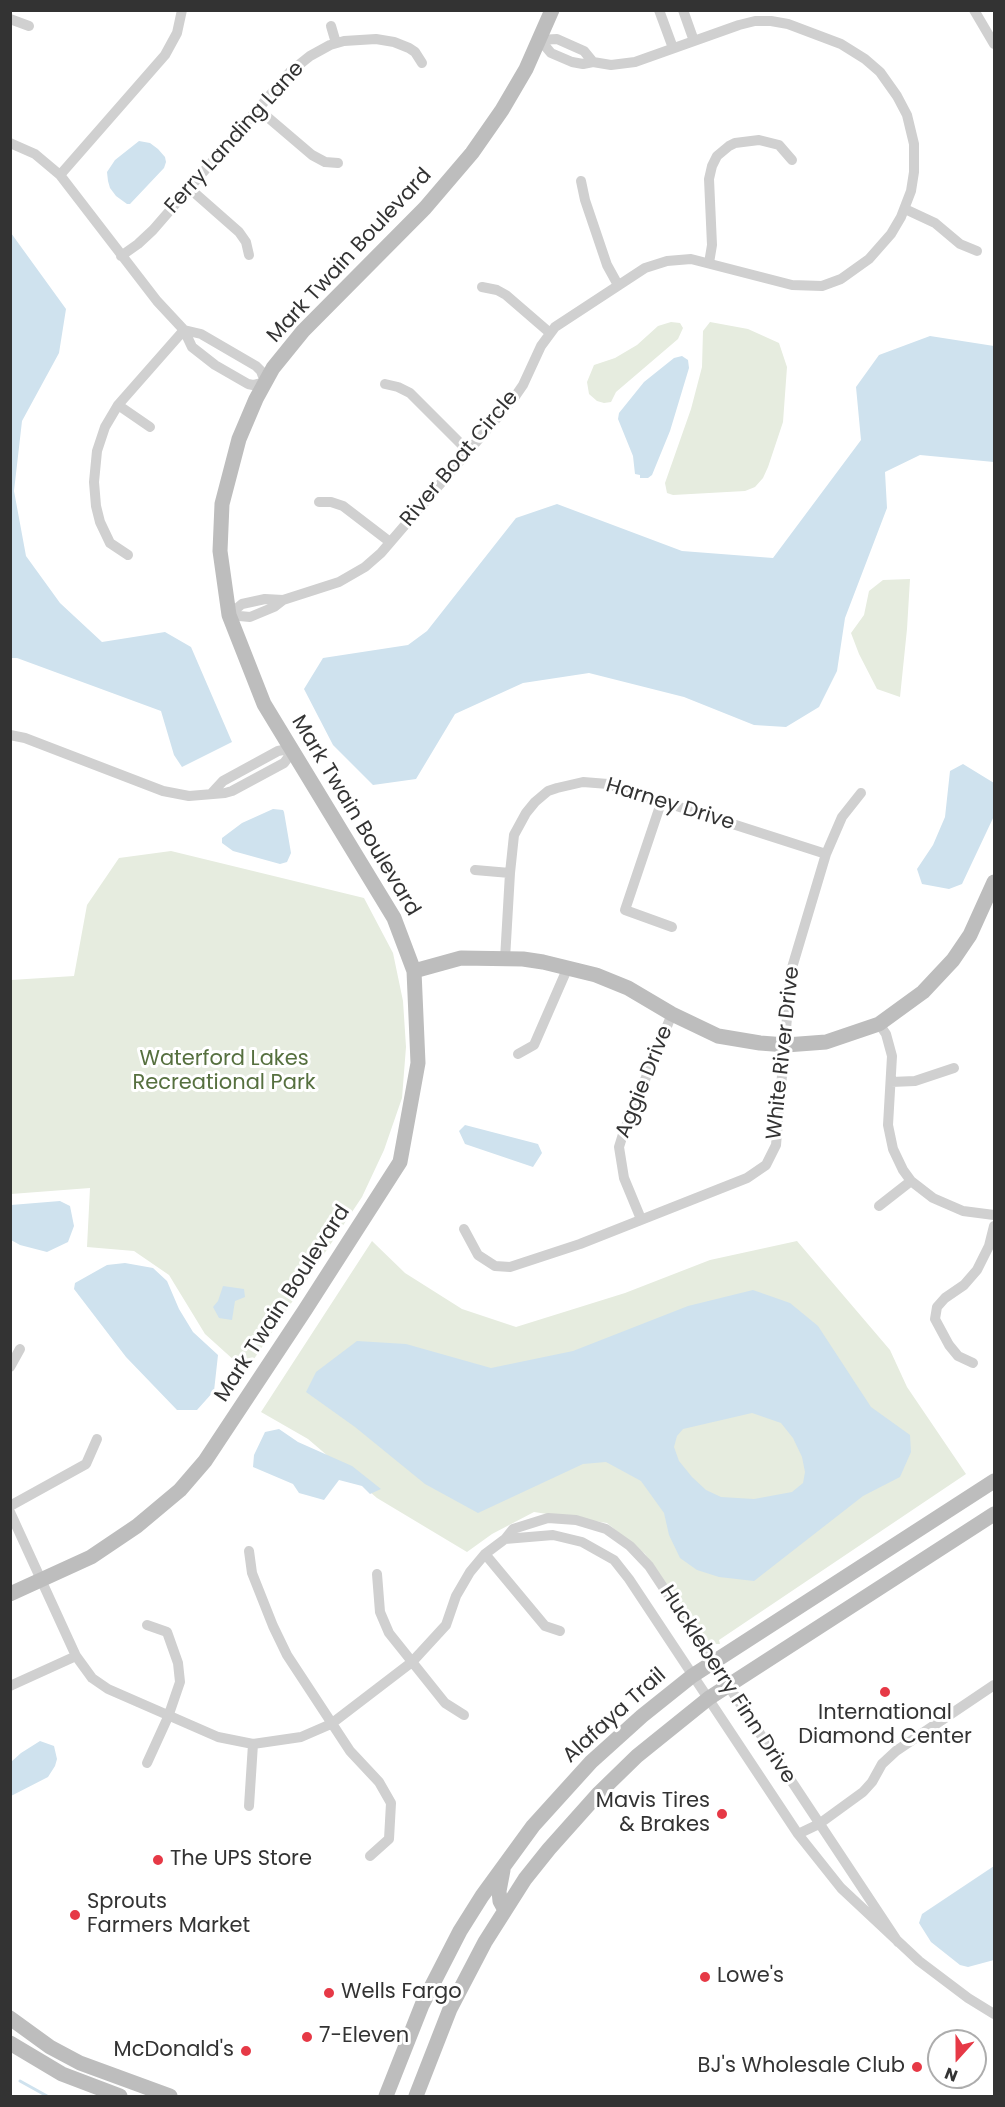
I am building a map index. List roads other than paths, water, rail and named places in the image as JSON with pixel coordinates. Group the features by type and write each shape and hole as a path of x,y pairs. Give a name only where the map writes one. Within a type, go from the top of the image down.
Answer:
{"street":[{"path":"60,175 170,48 177,33 182,10"},
{"name":"Mark Twain Boulevard","path":"10,1594 91,1557 137,1526 180,1490 205,1461 400,1162 418,1063 414,971 394,918 264,704 229,615 220,551 222,504 239,439 252,407 281,358 303,331 425,208 463,165 506,104 540,40 552,10"},
{"path":"659,10 673,48"},
{"path":"683,10 694,41"},
{"path":"974,10 994,44"},
{"path":"10,19 29,26"},
{"name":"River Boat Circle","path":"229,615 243,604 265,599 283,600 330,586 348,578 374,560 519,392 540,346 550,333 568,316 645,268 667,261 691,259 792,285 822,286 841,279 869,259 891,234 905,209 914,172 915,153 907,115 897,96 873,65 841,44 780,22 746,23 628,64 611,65 593,62 584,51 557,39 540,40"},
{"path":"332,26 336,43"},
{"name":"Ferry Landing Lane","path":"121,256 146,237 296,66 317,51 336,43 367,39 394,42 415,52 422,63"},
{"path":"258,109 312,155 325,162 338,164"},
{"path":"709,263 712,244 709,179 717,156 735,142 759,140 779,145 792,160"},
{"path":"10,143 35,154 60,175 121,256 165,311 184,330 192,346 215,365 248,384 265,382 261,370 256,366 201,334 184,330"},
{"path":"581,181 607,265 618,285"},
{"path":"189,188 239,232 246,242 249,255"},
{"path":"905,209 935,223 960,244 977,252"},
{"path":"482,287 497,290 506,295 550,333"},
{"path":"128,555 116,549 106,538 100,522 94,494 97,452 105,427 118,405 184,330"},
{"path":"385,384 410,393 468,451"},
{"path":"118,405 150,427"},
{"path":"319,502 331,502 343,506 390,542"},
{"path":"10,735 25,738 163,791 189,796 211,794 224,781 278,751 293,752"},
{"name":"Harney Drive","path":"504,958 514,835 520,822 535,802 548,791 569,784 594,782 608,784 661,803 826,854"},
{"name":"White River Drive","path":"464,1229 478,1255 495,1266 510,1267 580,1244 747,1178 766,1165 776,1145 791,971 826,854 842,817 861,793"},
{"path":"661,803 625,910 672,927"},
{"path":"475,870 510,873"},
{"path":"414,971 461,958 523,959 568,967 596,975 628,988 672,1014 718,1036 786,1045 826,1042 879,1024 923,992 953,960 970,935 994,882"},
{"path":"518,1054 534,1045 568,967"},
{"name":"Aggie Drive","path":"641,1219 624,1178 619,1147 672,1014"},
{"path":"879,1024 886,1034 892,1056 888,1110 889,1132 897,1159 911,1181 933,1198 963,1211 994,1215"},
{"path":"891,1082 915,1081 954,1068"},
{"path":"879,1206 911,1181"},
{"path":"973,1363 958,1356 949,1345 935,1319 937,1306 964,1285 976,1270 989,1246 994,1226"},
{"path":"10,1367 20,1349"},
{"path":"10,1506 87,1464 97,1439"},
{"name":"Alafaya Trail","path":"386,2097 438,1971 482,1896 544,1813 591,1762 642,1716 692,1676 994,1481"},
{"name":"Huckleberry Finn Drive","path":"10,1512 76,1656 92,1678 108,1689 218,1737 253,1744 301,1737 331,1724 412,1662 446,1625 456,1596 470,1572 486,1554 505,1539 513,1528 548,1518 576,1520 606,1529 630,1546 649,1566 898,1942"},
{"path":"416,2097 454,2000 505,1910 549,1849 599,1793 638,1756 709,1698 994,1514"},
{"name":"Huckleberry Finn Drive","path":"505,1539 553,1535 582,1542 614,1560 709,1698 798,1834 841,1888 937,1975 994,2014"},
{"path":"249,1551 252,1573 287,1655 350,1751 379,1782 392,1803 389,1839 370,1856"},
{"path":"486,1554 545,1626 560,1631"},
{"path":"377,1574 380,1612 389,1633 445,1703 465,1715"},
{"path":"147,1625 167,1632 178,1663 180,1682 147,1763"},
{"path":"10,1686 76,1656"},
{"path":"798,1834 819,1824 863,1792 873,1782 882,1764 896,1751 994,1685"},
{"path":"249,1806 253,1744"},
{"path":"503,1867 499,1891 500,1901 505,1910"},
{"path":"10,2019 50,2047 80,2063 167,2096"},
{"path":"10,2043 62,2074 120,2097"}],"water":[{"path":"139,141 150,143 158,149 166,162 164,168 130,204 127,204 110,188 107,172 115,160"},
{"path":"11,233 66,309 59,353 22,421 14,491 26,556 60,603 102,642 165,632 191,647 232,742 182,767 174,755 161,711 17,658 11,658"},
{"path":"930,336 994,346 994,462 920,455 885,472 887,508 845,618 837,671 819,707 786,727 754,725 684,697 589,673 523,683 455,714 416,779 373,785 333,745 304,689 323,658 408,645 427,631 516,518 557,504 682,551 773,558 861,440 856,387 879,355"},
{"path":"682,356 688,360 689,368 670,431 652,475 648,478 640,478 640,475 635,474 633,456 618,419 619,413 644,382 674,358"},
{"path":"963,764 994,783 994,816 962,884 949,889 922,884 917,869 933,845 945,817 950,771"},
{"path":"273,809 284,812 291,853 287,862 280,864 233,851 222,843 222,838 242,823"},
{"path":"465,1125 538,1144 542,1153 533,1167 465,1144 459,1131"},
{"path":"60,1201 70,1206 74,1226 68,1242 47,1252 20,1245 11,1240 11,1205"},
{"path":"125,1263 153,1268 167,1281 179,1309 193,1332 218,1355 214,1391 197,1410 177,1410 126,1357 74,1289 75,1283 107,1265"},
{"path":"223,1286 244,1289 245,1297 235,1301 232,1320 219,1318 213,1307 218,1301"},
{"path":"753,1290 790,1303 818,1326 871,1407 910,1435 911,1452 900,1477 863,1496 754,1581 719,1577 697,1570 680,1558 669,1535 664,1513 641,1481 606,1462 583,1464 478,1513 425,1484 355,1427 306,1392 316,1372 357,1341 406,1344 491,1368 573,1351 688,1306","holes":["752,1413 781,1423 793,1438 802,1457 805,1472 803,1483 792,1492 754,1499 721,1497 706,1490 692,1477 679,1461 674,1447 677,1436 683,1429"]},
{"path":"279,1429 298,1442 352,1466 381,1489 370,1494 362,1486 339,1480 324,1500 299,1493 293,1484 253,1467 254,1455 265,1432"},
{"path":"40,1741 54,1746 57,1759 55,1766 48,1777 11,1796 11,1762"},
{"path":"994,1866 994,1960 968,1967 960,1965 931,1942 919,1923 922,1914"}],"waterway":[{"path":"20,2081 47,2096"}],"place":[{"name":"International Diamond Center","path":"885,1692"},
{"name":"Mavis Tires & Brakes","path":"722,1814"},
{"name":"The UPS Store","path":"158,1860"},
{"name":"Sprouts Farmers Market","path":"75,1915"},
{"name":"Lowe's","path":"705,1977"},
{"name":"Wells Fargo","path":"329,1993"},
{"name":"7-Eleven","path":"307,2037"},
{"name":"McDonald's","path":"246,2051"},
{"name":"BJ's Wholesale Club","path":"917,2067"}],"park label":[{"name":"Waterford Lakes Recreational Park","path":"224,1072"}]}
